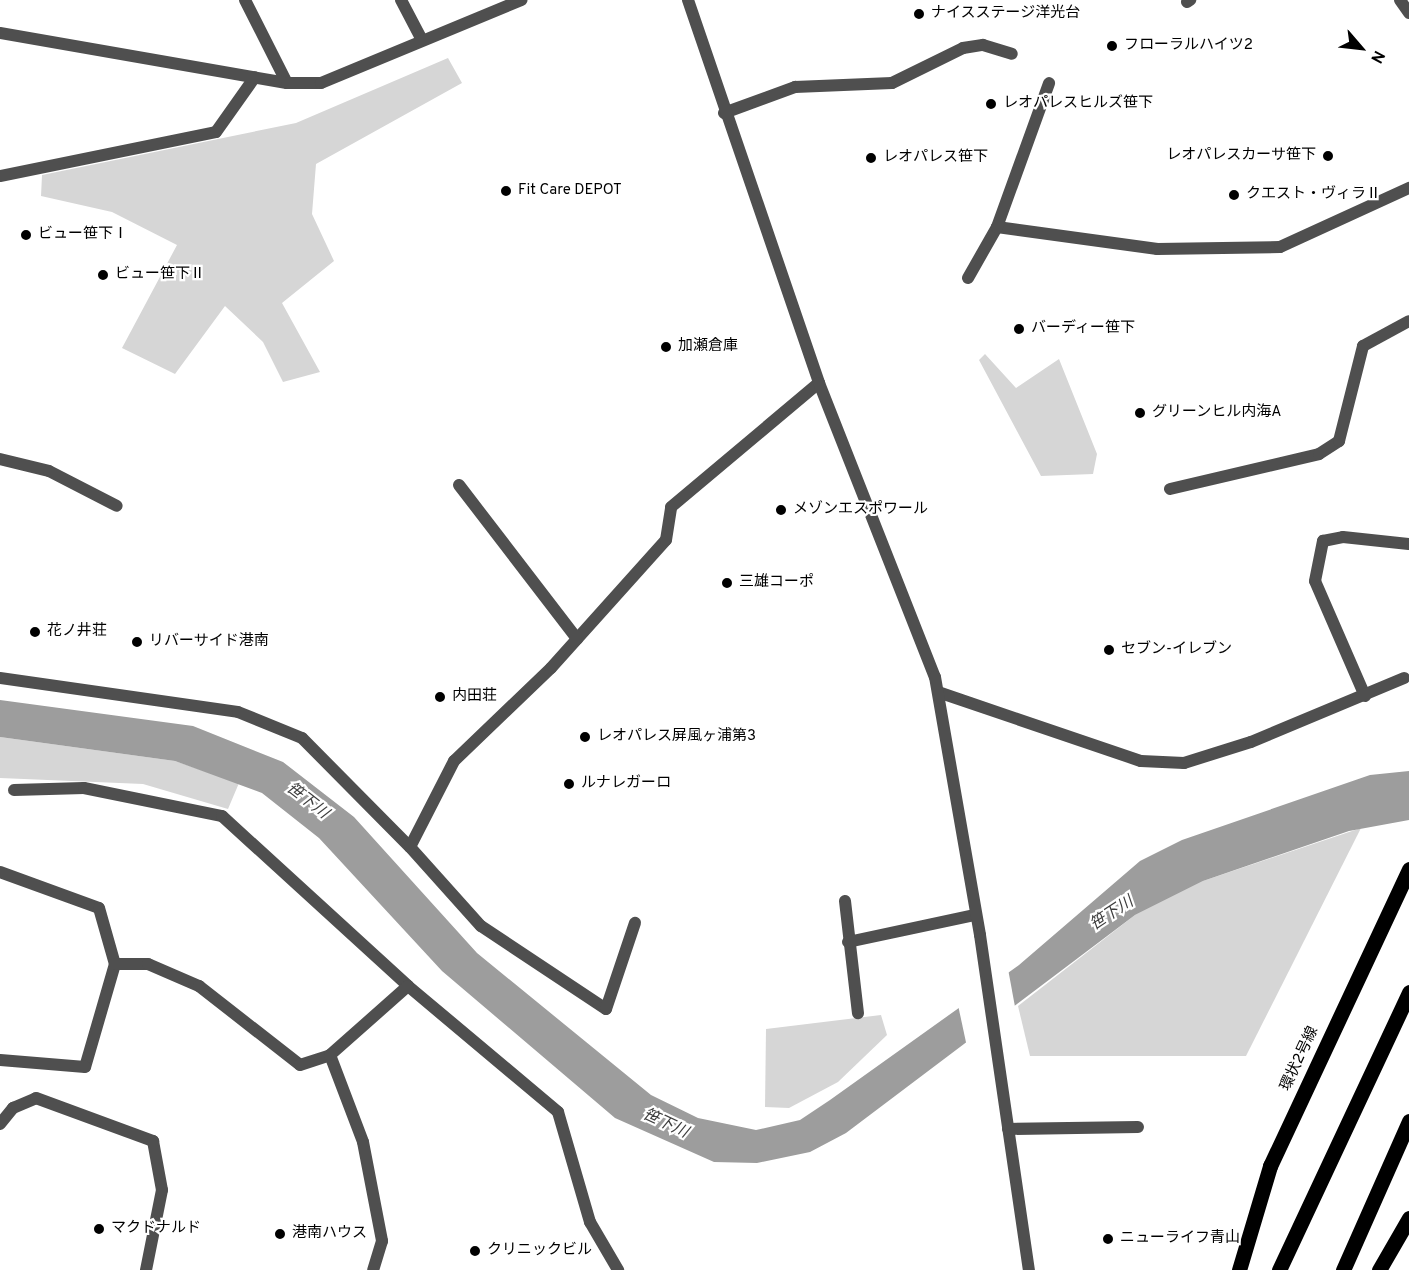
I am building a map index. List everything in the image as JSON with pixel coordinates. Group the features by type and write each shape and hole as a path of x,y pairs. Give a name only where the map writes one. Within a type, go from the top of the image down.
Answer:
{"main road":[{"name":"環状2号線","path":"1239,1270 1270,1166 1409,868"},
{"path":"1279,1270 1409,992"},
{"path":"1343,1270 1409,1122"},
{"path":"1379,1270 1409,1218"}],"street":[{"path":"245,0 287,83"},
{"path":"401,0 422,40"},
{"path":"0,33 287,83 321,83 521,0"},
{"path":"688,0 724,113 819,383 938,692 980,935 1029,1270"},
{"path":"1400,0 1409,12"},
{"path":"724,113 795,87 892,83 963,48 983,45 1012,54"},
{"path":"0,176 216,132 255,77"},
{"path":"968,278 997,227 1049,83"},
{"path":"997,227 1156,249 1280,248 1409,188"},
{"path":"1170,489 1318,454 1338,441 1363,346 1409,321"},
{"path":"410,847 454,761 577,639 666,540 671,507 819,383"},
{"path":"0,459 49,471 117,506"},
{"path":"459,485 577,639"},
{"path":"1365,696 1315,581 1323,541 1343,537 1409,544"},
{"path":"0,678 238,712 302,738 410,847 481,926 606,1009 635,923"},
{"path":"938,692 1141,761 1166,763 1251,742 1404,678"},
{"path":"14,790 84,788 222,816 408,986 558,1112 590,1222 618,1270"},
{"path":"0,872 99,908 115,964 85,1067 0,1060"},
{"path":"845,901 858,1014"},
{"path":"848,942 975,915"},
{"path":"115,964 148,964 199,986 300,1065 330,1055 408,986"},
{"path":"330,1055 363,1142 382,1241 373,1270"},
{"path":"0,1124 13,1108 36,1098 153,1141 162,1190 146,1270"},
{"path":"1008,1129 1138,1127"}],"shaded area":[{"path":"448,58 462,83 316,164 312,214 334,261 282,303 320,372 283,382 263,342 225,306 175,374 122,348 177,245 112,212 41,196 42,175 296,123"},
{"path":"985,354 1016,388 1059,359 1097,454 1093,474 1041,476 979,360"},
{"path":"0,737 175,761 239,783 228,809 143,784 0,778"},
{"path":"1361,828 1246,1056 1030,1056 1018,1006 1135,915 1203,881"},
{"path":"881,1015 887,1035 838,1082 789,1108 765,1107 766,1029"}],"water":[{"name":"笹下川","path":"0,700 193,726 283,762 354,817 477,953 651,1095 698,1118 756,1130 800,1120 830,1100 1019,965 1140,861 1182,840 1370,775 1409,771 1409,820 1349,831 1203,881 1135,915 846,1133 810,1152 757,1163 714,1162 615,1118 442,971 319,838 262,793 175,761 0,737"}],"pier":[{"path":"1008,969 1016,1012 967,1047 958,1005"}],"place":[{"name":"ナイスステージ洋光台","path":"919,14"},
{"name":"フローラルハイツ2","path":"1112,46"},
{"name":"レオパレスヒルズ笹下","path":"991,104"},
{"name":"レオパレスカーサ笹下","path":"1328,156"},
{"name":"レオパレス笹下","path":"871,158"},
{"name":"Fit Care DEPOT","path":"506,191"},
{"name":"クエスト・ヴィラⅡ","path":"1234,195"},
{"name":"ビュー笹下Ⅰ","path":"26,235"},
{"name":"ビュー笹下Ⅱ","path":"103,275"},
{"name":"バーディー笹下","path":"1019,329"},
{"name":"加瀬倉庫","path":"666,347"},
{"name":"グリーンヒル内海A","path":"1140,413"},
{"name":"メゾンエスポワール","path":"781,510"},
{"name":"三雄コーポ","path":"727,583"},
{"name":"花ノ井荘","path":"35,632"},
{"name":"リバーサイド港南","path":"137,642"},
{"name":"セブン-イレブン","path":"1109,650"},
{"name":"内田荘","path":"440,697"},
{"name":"レオパレス屏風ヶ浦第3","path":"585,737"},
{"name":"ルナレガーロ","path":"569,784"},
{"name":"マクドナルド","path":"99,1229"},
{"name":"港南ハウス","path":"280,1234"},
{"name":"ニューライフ青山","path":"1108,1239"},
{"name":"クリニックビル","path":"475,1251"}]}
